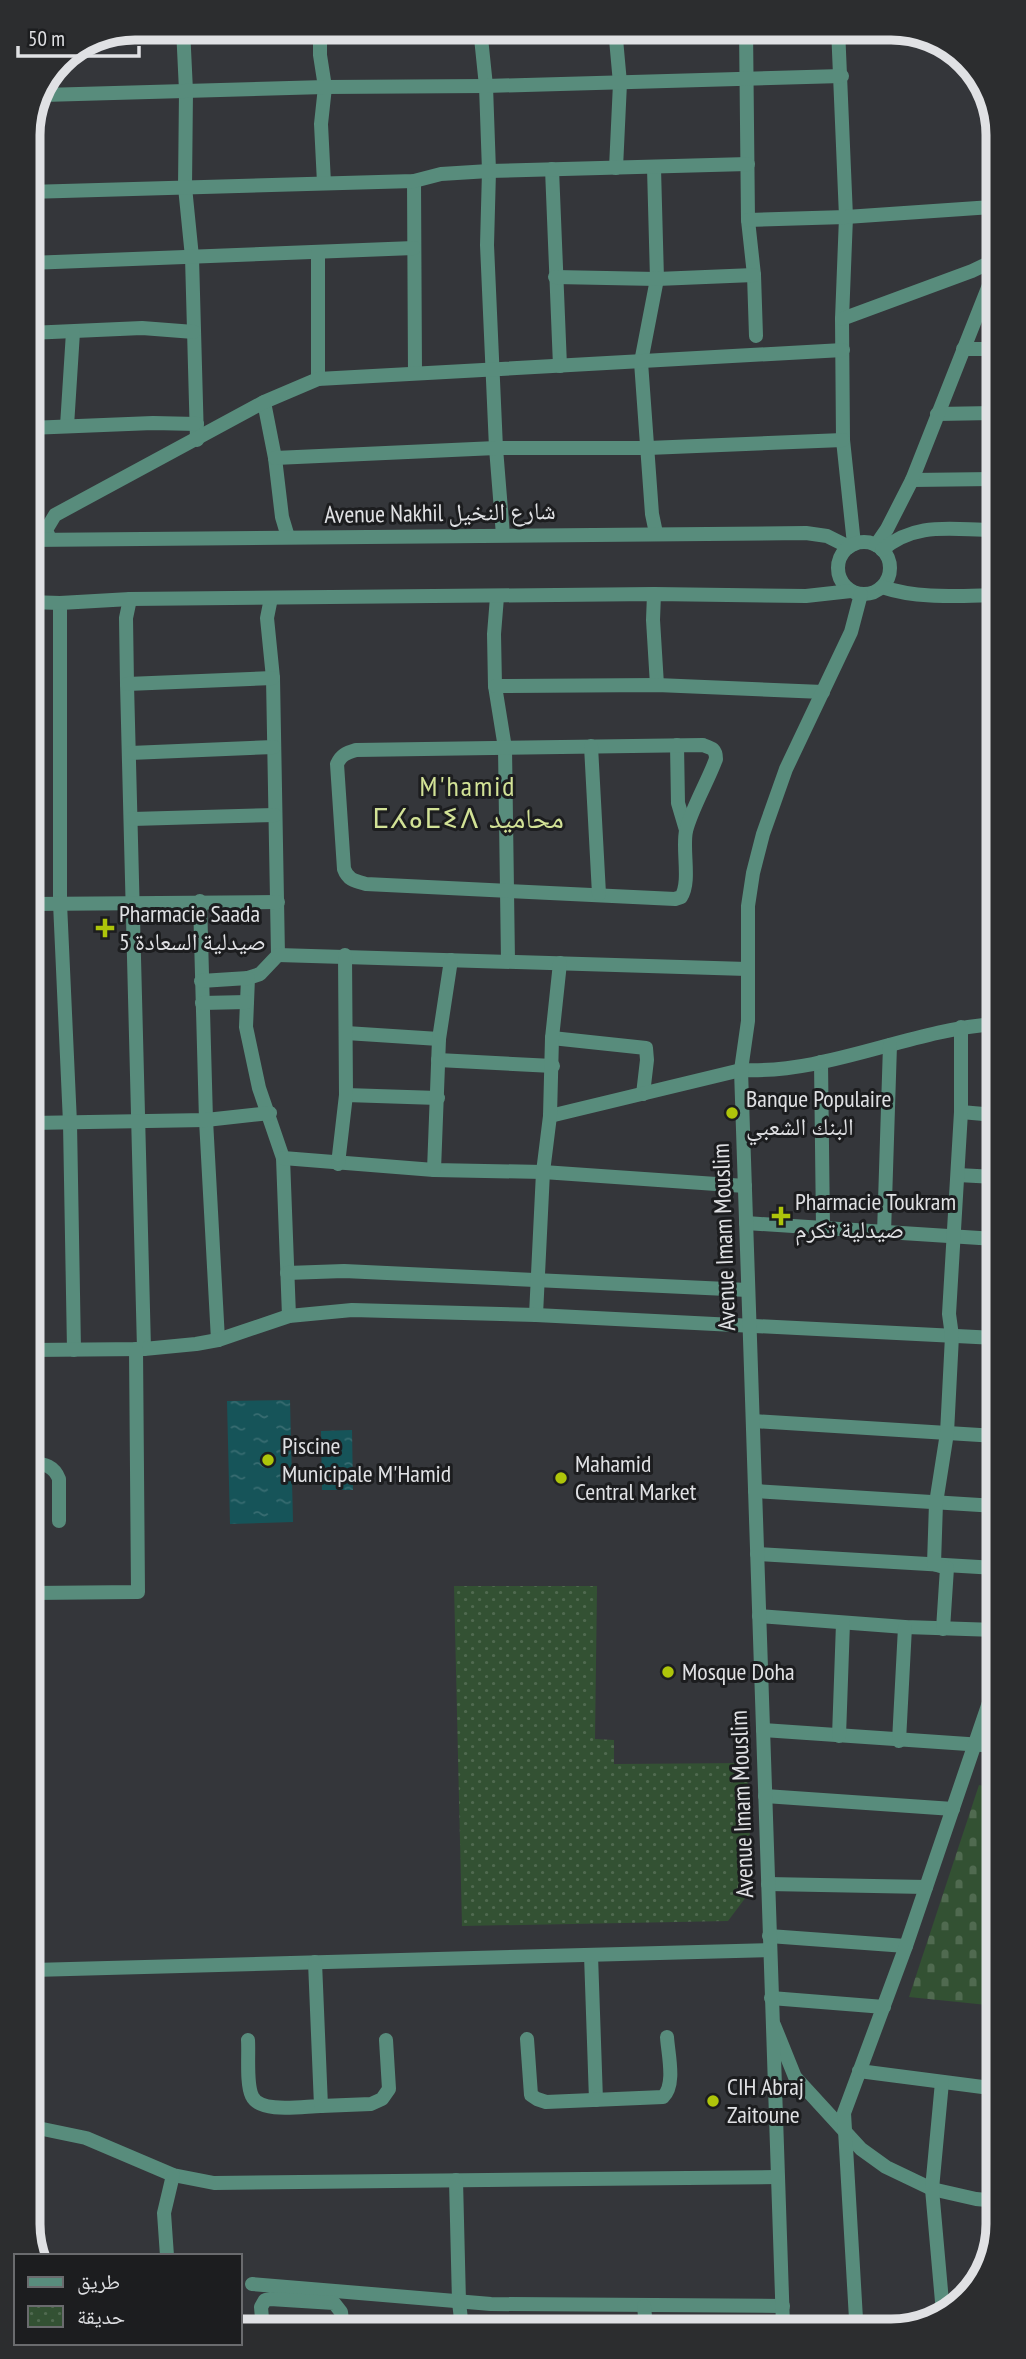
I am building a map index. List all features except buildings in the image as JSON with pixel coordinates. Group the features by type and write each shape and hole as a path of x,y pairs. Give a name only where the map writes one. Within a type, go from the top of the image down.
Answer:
{"street":[{"path":"184,40 185,187 192,257 197,440"},
{"path":"320,40 325,87 321,124 324,183"},
{"path":"481,40 489,171 487,245 496,448 503,535"},
{"path":"616,40 620,83 616,168"},
{"path":"746,40 748,220 754,275 756,336"},
{"path":"839,40 846,217 842,319 843,440 851,546"},
{"path":"49,95 842,76"},
{"path":"40,192 414,181 441,174 489,171 748,164"},
{"path":"653,168 656,279 641,362 652,514 656,533"},
{"path":"552,169 560,366"},
{"path":"414,181 415,373"},
{"path":"748,220 846,217 986,207"},
{"path":"40,262 414,248"},
{"path":"318,253 318,379"},
{"path":"842,319 986,264"},
{"path":"555,277 656,279 754,275"},
{"path":"879,548 912,480 986,294"},
{"path":"40,333 142,328 194,332"},
{"path":"67,426 73,332"},
{"path":"963,349 986,349"},
{"path":"50,539 46,530 55,515 264,402 318,379 843,350"},
{"path":"264,402 275,458 282,517 288,537"},
{"path":"937,414 986,413"},
{"path":"40,427 197,424"},
{"path":"275,458 496,448 648,448 843,440"},
{"path":"912,480 986,479"},
{"path":"892,518 897,528 910,532"},
{"path":"879,548 918,530 986,530"},
{"name":"Avenue Nakhil شارع النخيل","path":"40,539 806,533 827,536 851,546"},
{"path":"40,602 130,598 654,594 806,596 872,593 882,587 890,568 889,561 879,548 865,542 851,546 841,555 838,567 842,583 856,592"},
{"path":"882,587 933,596 986,595"},
{"name":"Avenue Imam Mouslim","path":"783,2319 741,1070 748,1021 748,906 753,873 763,834 786,769 851,632 856,592"},
{"path":"654,594 657,685"},
{"path":"498,597 494,634 495,686 505,748 508,961"},
{"path":"40,1594 138,1592 139,1121 127,684 126,618 130,598"},
{"path":"201,981 247,978 260,974 278,955 273,678 267,618 271,598"},
{"path":"60,603 60,903 70,1123 74,1350"},
{"path":"127,684 273,678"},
{"path":"495,686 657,685 823,691"},
{"path":"677,745 678,803 686,830 686,886 681,897 675,899 366,884 354,881 347,876 344,869 337,765 340,757 356,750 591,746 677,745 703,745 712,748 716,759 686,830"},
{"path":"591,746 599,894"},
{"path":"130,753 274,747"},
{"path":"132,819 275,815"},
{"path":"200,901 206,1120 218,1340"},
{"path":"40,904 278,902"},
{"path":"278,955 345,955 747,970"},
{"path":"338,1164 346,1095 345,955"},
{"path":"434,1170 439,1039 451,960"},
{"path":"536,1315 540,1280 543,1172 553,1066 552,1038 560,963"},
{"path":"247,978 248,1039 259,1088 270,1113 283,1158 289,1317"},
{"path":"202,1003 247,1002"},
{"path":"550,1116 741,1070 768,1071 821,1062 961,1027 986,1025"},
{"path":"934,1564 936,1503 947,1433 951,1336 949,1314 961,1112 961,1027"},
{"path":"346,1033 439,1039"},
{"path":"552,1038 646,1048 643,1094"},
{"path":"884,1233 890,1045"},
{"path":"438,1060 553,1066"},
{"path":"821,1062 823,1229"},
{"path":"346,1095 438,1098"},
{"path":"961,1112 986,1114"},
{"path":"40,1123 206,1120 270,1113"},
{"path":"283,1158 434,1170 543,1172 745,1186"},
{"path":"958,1175 986,1177"},
{"path":"746,1223 986,1239"},
{"path":"287,1273 344,1271 748,1290"},
{"path":"40,1350 140,1349 218,1340 289,1317 364,1310 536,1315 986,1338"},
{"path":"752,1421 986,1435"},
{"path":"40,1464 50,1466 59,1479 60,1521"},
{"path":"755,1491 986,1506"},
{"path":"757,1554 986,1567"},
{"path":"934,1564 947,1568 943,1629"},
{"path":"759,1616 905,1627 986,1630"},
{"path":"839,1736 843,1623"},
{"path":"899,1741 905,1627"},
{"path":"858,2319 843,2130 847,2099 884,2007 986,1712"},
{"path":"763,1730 986,1745"},
{"path":"765,1796 953,1809"},
{"path":"768,1884 926,1887"},
{"path":"40,1970 591,1955 770,1943 906,1945"},
{"path":"591,1955 596,2100"},
{"path":"315,1962 321,2106"},
{"path":"772,1998 884,2007"},
{"path":"772,2021 795,2077 861,2149 886,2167 932,2189 986,2200"},
{"path":"527,2039 528,2086 531,2095 546,2102 656,2099 668,2093 670,2085 667,2037"},
{"path":"248,2040 251,2095 257,2104 270,2108 371,2104 382,2099 389,2089 386,2040"},
{"path":"859,2071 986,2088"},
{"path":"942,2082 932,2189 942,2304"},
{"path":"40,2128 86,2138 173,2175 214,2183 777,2177"},
{"path":"167,2254 164,2213 173,2175"},
{"path":"456,2180 462,2319"},
{"path":"252,2284 278,2284 459,2302 783,2306"},
{"path":"262,2319 261,2307 265,2300 270,2299 334,2303 341,2312 342,2319"},
{"path":"644,2306 645,2319"}],"green space":[{"path":"454,1586 597,1586 595,1739 614,1740 614,1764 747,1763 752,1889 728,1921 462,1926"},
{"path":"979,1785 986,1787 986,2005 909,1997"}],"water":[{"path":"290,1400 293,1522 230,1524 227,1401"},
{"path":"352,1430 353,1490 322,1490 321,1431"}],"place":[{"name":"Pharmacie Saada 5 صيدلية السعادة","path":"105,928"},
{"name":"Banque Populaire البنك الشعبي","path":"732,1113"},
{"name":"Pharmacie Toukram صيدلية تكرم","path":"781,1216"},
{"name":"Piscine Municipale M'Hamid","path":"268,1460"},
{"name":"Mahamid Central Market","path":"561,1478"},
{"name":"Mosque Doha","path":"668,1672"},
{"name":"CIH Abraj Zaitoune","path":"713,2101"}],"district":[{"name":"M'hamid ⵎⵃⴰⵎⵉⴷ محاميد","path":"468,802"}]}
